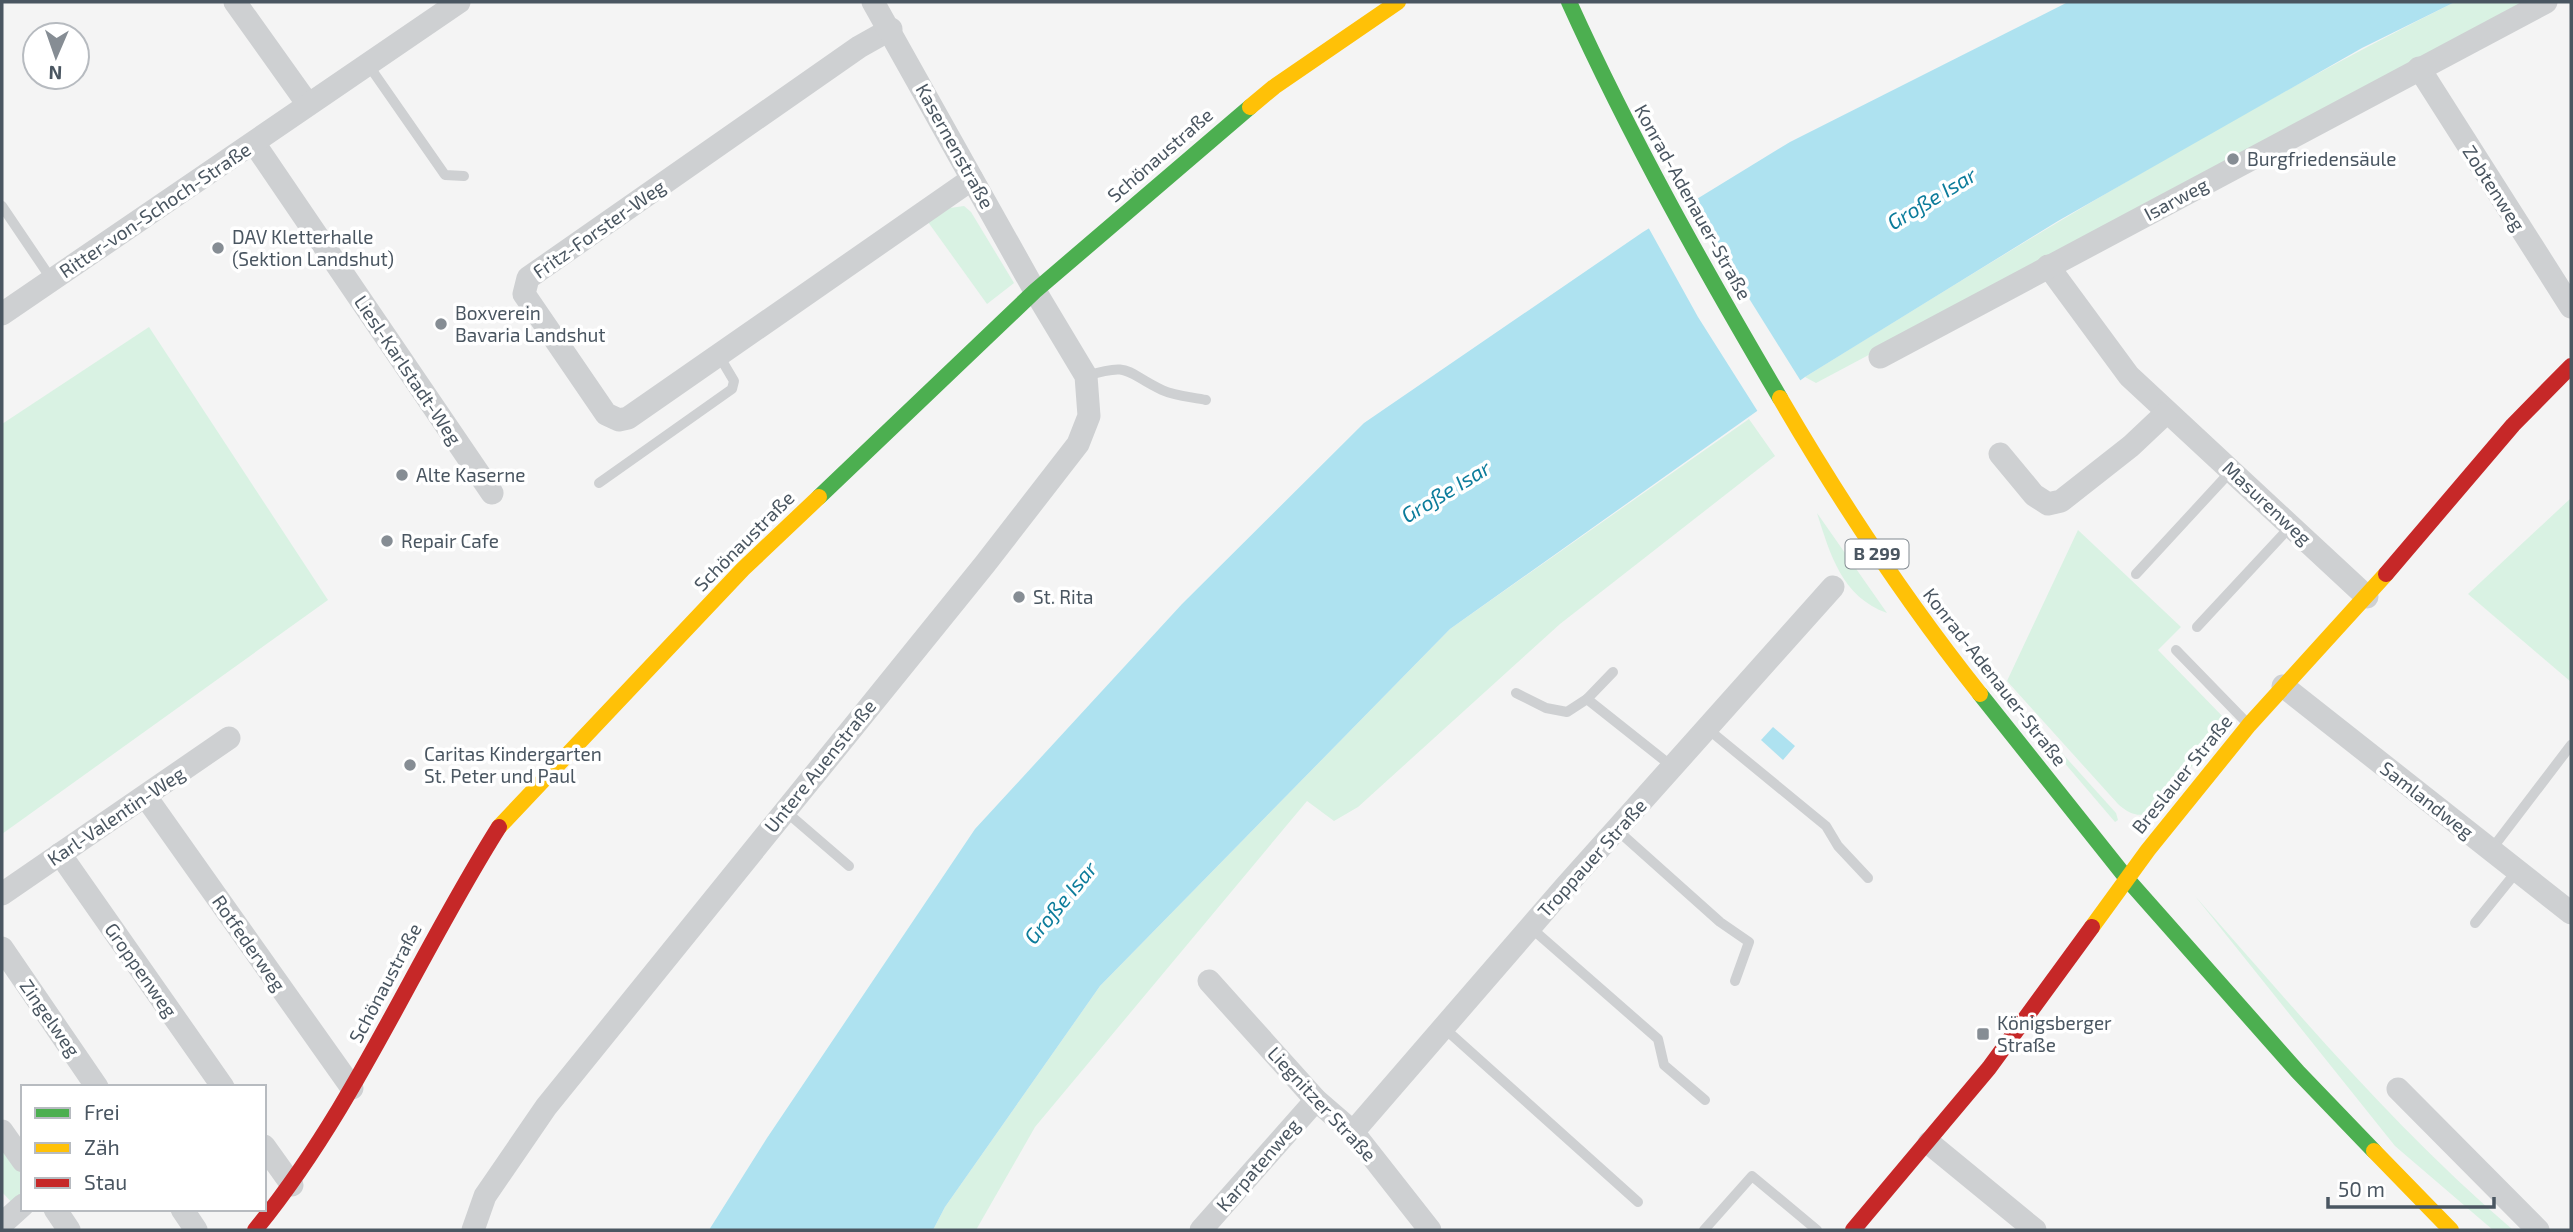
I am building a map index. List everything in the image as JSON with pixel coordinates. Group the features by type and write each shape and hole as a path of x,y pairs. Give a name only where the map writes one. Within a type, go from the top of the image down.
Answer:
{"street":[{"path":"235,2 307,103"},
{"name":"Ritter-von-Schoch-Straße","path":"2,314 254,143 307,103 459,2"},
{"name":"Kasernenstraße","path":"873,2 891,29 1035,291"},
{"name":"Schönaustraße","path":"255,1230 292,1185 352,1088 454,898 504,819 743,569 1035,291 1274,87 1398,2"},
{"name":"Konrad-Adenauer-Straße","path":"1569,2 1615,104 1651,173 1824,473 1930,631 2128,880 2298,1072 2451,1230"},
{"name":"Isarweg","path":"1880,357 2546,2"},
{"name":"Fritz-Forster-Weg","path":"891,29 859,47 528,278 524,294 606,414 619,420 628,418 972,179"},
{"name":"Zobtenweg","path":"2419,68 2571,307"},
{"name":"Liesl-Karlstadt-Weg","path":"254,143 492,493"},
{"name":"Masurenweg","path":"2048,266 2112,343 2129,376 2367,597"},
{"name":"Untere Auenstraße","path":"473,1230 485,1196 520,1140 1078,444 1089,416 1086,376 1035,291"},
{"name":"Breslauer Straße","path":"1853,1230 1929,1143 2249,725 2367,597 2416,533 2467,481 2509,422 2571,366"},
{"path":"2000,454 2034,495 2048,503 2061,501 2131,446 2166,413"},
{"name":"Troppauer Straße","path":"1353,1132 1530,927 1709,730 1833,587"},
{"name":"Samlandweg","path":"2283,686 2517,871 2570,909"},
{"name":"Karl-Valentin-Weg","path":"2,894 229,738"},
{"name":"Rotfederweg","path":"146,797 352,1088"},
{"name":"Groppenweg","path":"60,854 222,1085"},
{"name":"Zingelweg","path":"2,948 96,1085"},
{"name":"Liegnitzer Straße","path":"1209,981 1316,1100 1353,1132 1430,1230"},
{"path":"2398,1089 2538,1230"},
{"name":"Karpatenweg","path":"1201,1230 1316,1100"},
{"path":"2,1131 21,1158"},
{"path":"1929,1143 2035,1230"},
{"path":"266,1149 292,1185"},
{"path":"2,1224 21,1207"},
{"path":"56,1211 69,1230"},
{"path":"183,1211 196,1230"}],"lane":[{"path":"367,63 445,175 464,176"},
{"path":"2,206 52,280"},
{"path":"599,482 732,390 734,382 718,354"},
{"path":"1086,376 1114,368 1129,369 1164,391 1206,400"},
{"path":"2454,468 2467,481"},
{"path":"2136,574 2232,470"},
{"path":"2197,627 2291,526"},
{"path":"2176,650 2249,725"},
{"path":"1516,693 1546,708 1567,712 1587,699 1613,672"},
{"path":"1587,699 1674,768"},
{"path":"1709,730 1826,826 1838,846 1868,878"},
{"path":"2491,850 2571,745"},
{"path":"784,810 849,866"},
{"path":"1617,830 1720,922 1749,942 1735,981"},
{"path":"2474,923 2517,871"},
{"path":"1530,927 1658,1039 1664,1065 1705,1100"},
{"path":"1444,1028 1638,1202"},
{"path":"1704,1230 1752,1176 1817,1230"}],"green space":[{"path":"2455,2 2532,2 1816,383 1805,377 2045,230 2207,135"},
{"path":"964,206 971,212 1014,283 987,304 928,222 950,208"},
{"path":"149,327 328,600 2,834 2,424"},
{"path":"1749,419 1775,456 1560,624 1358,807 1334,821 1307,801 1035,1127 976,1230 933,1230 945,1207 1100,986 1450,629"},
{"path":"2571,498 2571,682 2468,594"},
{"path":"1817,513 1887,613 1872,606 1849,585 1833,558"},
{"path":"2078,530 2181,627 2158,650 2228,722 2158,808 2147,814 2137,815 2118,804 2007,681"},
{"path":"2042,731 2116,813 2118,820 2115,822 2039,733"},
{"path":"2195,896 2388,1111 2470,1192 2513,1230 2493,1230 2395,1146"},
{"path":"2,1141 21,1168 21,1199 14,1205 2,1192"}],"water":[{"name":"Große Isar","path":"2068,2 2455,2 2362,48 2058,221 1805,377 1450,629 1100,986 945,1207 933,1230 709,1230 767,1138 975,829 1182,604 1364,423 1643,232 1790,142"},
{"path":"1773,727 1795,746 1783,760 1761,740"}],"pier":[{"path":"1694,197 1745,292 1802,383 1760,415 1698,317 1647,225"}],"traffic: fast":[{"path":"1569,2 1617,104 1669,203 1780,398"},
{"path":"819,497 1035,291 1250,107"},
{"path":"1980,694 2128,880 2298,1072 2374,1151"}],"traffic: slow":[{"path":"1250,107 1274,87 1398,2"},
{"path":"1780,398 1875,550 1980,694"},
{"path":"499,827 743,569 819,497"},
{"path":"2092,927 2148,850 2249,725 2386,574"},
{"path":"2374,1151 2451,1230"}],"traffic: jam":[{"path":"2386,574 2513,425 2571,366"},
{"path":"255,1230 324,1134 468,877 499,827"},
{"path":"1853,1230 1989,1068 2092,927"}],"place":[{"name":"Burgfriedensäule","path":"2233,159"},
{"name":"DAV Kletterhalle (Sektion Landshut)","path":"218,248"},
{"name":"Boxverein Bavaria Landshut","path":"441,324"},
{"name":"Alte Kaserne","path":"402,475"},
{"name":"Repair Cafe","path":"387,541"},
{"name":"St. Rita","path":"1019,597"},
{"name":"Caritas Kindergarten St. Peter und Paul","path":"410,765"},
{"name":"Königsberger Straße","path":"1983,1034"}]}
